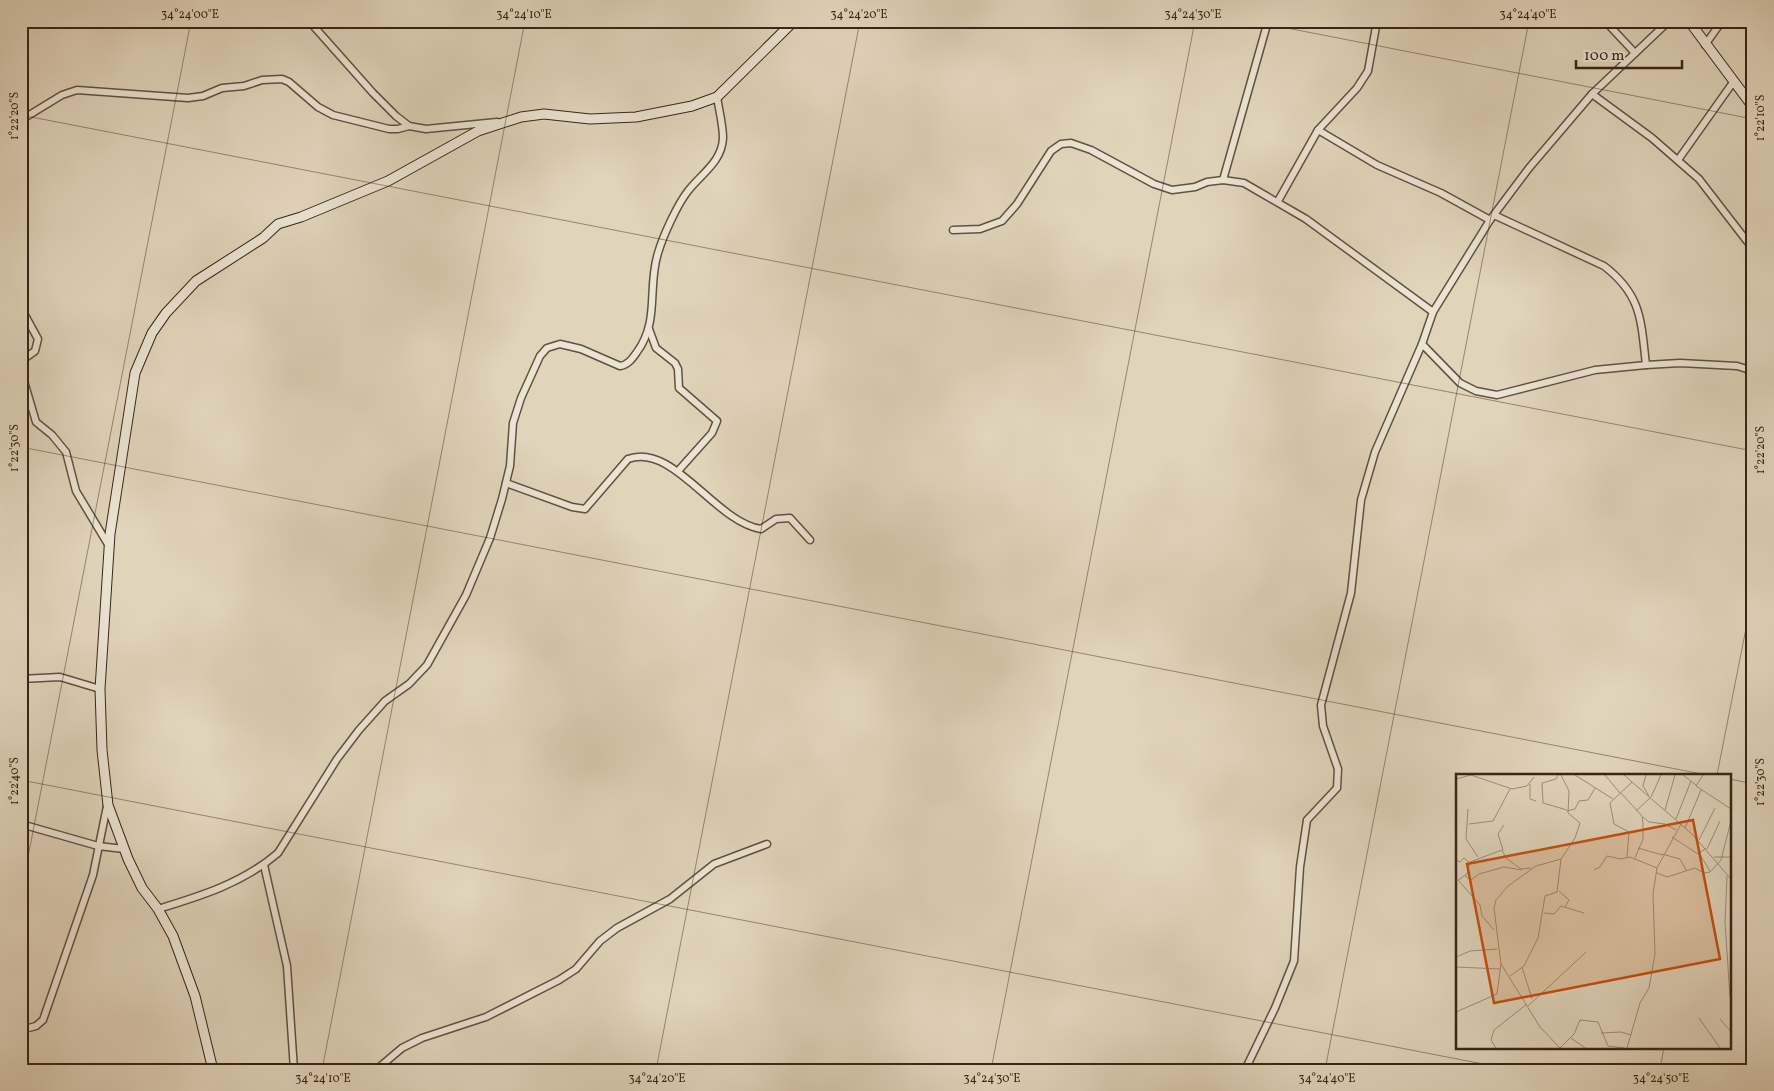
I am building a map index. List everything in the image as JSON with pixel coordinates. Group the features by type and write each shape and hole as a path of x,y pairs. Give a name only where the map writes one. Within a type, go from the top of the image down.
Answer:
{"street":[{"path":"309,21 373,93 409,126"},
{"path":"213,1070 183,961 173,936 158,909 142,888 124,849 108,805 102,750 100,689 109,547 135,372 152,333 166,313 196,281 263,238 278,224 301,217 388,181 478,131 506,121 544,114 590,119 636,116 692,106 717,97 794,21"},
{"path":"1223,180 1268,21"},
{"path":"1278,201 1318,130 1357,88 1368,71 1377,21"},
{"path":"1605,21 1635,53"},
{"path":"1245,1070 1275,1008 1294,961 1300,867 1307,820 1337,788 1338,769 1321,714 1323,697 1351,593 1361,500 1375,452 1422,344 1433,312 1492,218 1529,168 1592,94 1669,21"},
{"path":"1688,21 1753,107"},
{"path":"1705,45 1722,21"},
{"path":"21,120 62,96 77,90 188,98 204,96 222,88 244,86 273,78 289,82 313,103 333,115 389,129 409,126 426,129 506,121"},
{"path":"1678,160 1734,81"},
{"path":"1592,94 1652,138 1699,179 1753,249"},
{"path":"158,909 224,887 264,865 278,853 337,759 359,730 385,701 409,684 427,665 466,595 490,538 510,466 513,423 521,398 540,356 547,348 560,344 581,349 615,365 626,365 642,345 652,317 653,273 658,251 680,203 688,191 712,167 719,153 723,139 717,97"},
{"path":"1318,130 1377,165 1492,218 1604,266 1627,286 1636,302 1646,365"},
{"path":"953,230 980,229 1002,221 1018,204 1051,151 1061,144 1071,143 1091,150 1154,184 1172,190 1223,180 1244,183 1278,201 1355,252 1433,312"},
{"path":"21,308 38,340 34,351 21,361"},
{"path":"649,329 656,348 675,362 678,369 679,388 717,421 712,433 678,471"},
{"path":"1422,344 1460,383 1476,391 1497,395 1595,370 1646,365 1680,363 1737,366 1747,369 1753,376"},
{"path":"21,370 36,422 52,435 66,452 76,491 109,547"},
{"path":"506,483 572,507 585,509 628,459 636,456 648,456 678,471 710,500 745,524 761,529 776,519 790,518 810,540"},
{"path":"21,679 60,677 100,689"},
{"path":"21,1030 36,1026 43,1020 93,875 108,805"},
{"path":"21,824 98,846 124,849"},
{"path":"376,1070 402,1048 422,1038 486,1017 559,980 576,969 600,941 617,928 670,899 714,864 766,844"},
{"path":"264,865 286,966 294,1070"}]}
